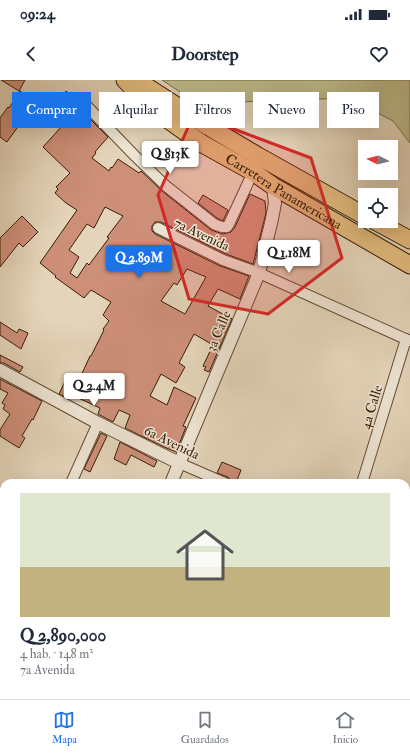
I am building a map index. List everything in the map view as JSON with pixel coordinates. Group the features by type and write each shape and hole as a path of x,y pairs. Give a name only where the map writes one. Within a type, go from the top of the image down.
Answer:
{"highway":[{"name":"Carretera Panamericana","path":"125,80 153,109 200,143 253,172 273,186 410,265"},
{"name":"Carretera Panamericana","path":"138,80 209,127 358,212"},
{"path":"388,228 410,240"}],"street":[{"path":"91,110 166,186 214,224 220,227 227,227 229,224 253,172"},
{"name":"3a Calle","path":"173,479 259,273 275,203 273,186"},
{"name":"7a Avenida","path":"158,228 223,260 259,273 408,340"},
{"name":"4a Calle","path":"363,479 408,340"},
{"name":"6a Avenida","path":"0,370 98,423 179,463 216,479"},
{"path":"73,479 98,423"}],"highlighted area":[{"path":"194,114 311,158 342,258 268,314 189,299 158,195"}],"shaded area":[{"path":"162,80 410,80 410,143 393,121 379,114 379,92 327,92 327,99 319,99 319,92 253,92 253,101 245,102 245,92 180,92"}],"building":[{"path":"1,80 25,80 19,91"},
{"path":"12,103 12,128 17,128 7,142 0,137 0,118 8,107 9,108"},
{"path":"91,120 108,137 95,152 96,153 92,158 109,171 118,159 139,173 141,171 162,191 211,230 223,234 231,232 235,227 250,194 265,201 266,212 253,264 226,254 161,222 155,222 152,226 152,231 155,234 220,266 249,276 240,299 218,289 208,306 232,319 209,372 204,370 206,367 203,366 213,345 194,334 179,363 185,367 176,383 161,374 150,396 167,405 174,387 196,398 183,426 186,427 176,452 125,428 130,415 119,410 113,422 98,414 100,408 72,395 70,399 59,394 68,375 79,380 104,330 103,329 109,321 103,315 111,302 91,290 84,298 55,277 56,276 40,263 77,210 55,193 58,189 56,187 70,173 43,147 60,128 91,128","holes":["105,207 123,216 89,265 87,263 77,278 70,273 79,257 69,250 87,224 94,228","187,269 206,277 185,314 161,301 174,283 177,285"]},
{"path":"203,195 228,210 223,221 198,203"},
{"path":"22,216 38,232 23,247 19,243 0,267 0,238"},
{"path":"0,322 17,333 19,329 28,333 21,349 0,335"},
{"path":"0,355 23,367 20,372 4,363 0,363"},
{"path":"0,379 42,401 33,420 32,419 22,436 25,438 19,448 0,436 0,430 10,414 3,409 5,405 2,403 8,393 0,389"},
{"path":"101,433 107,436 90,472 84,469"},
{"path":"120,442 157,461 154,467 131,455 126,465 114,459"},
{"path":"222,462 241,470 238,479 230,479 217,473"}]}
